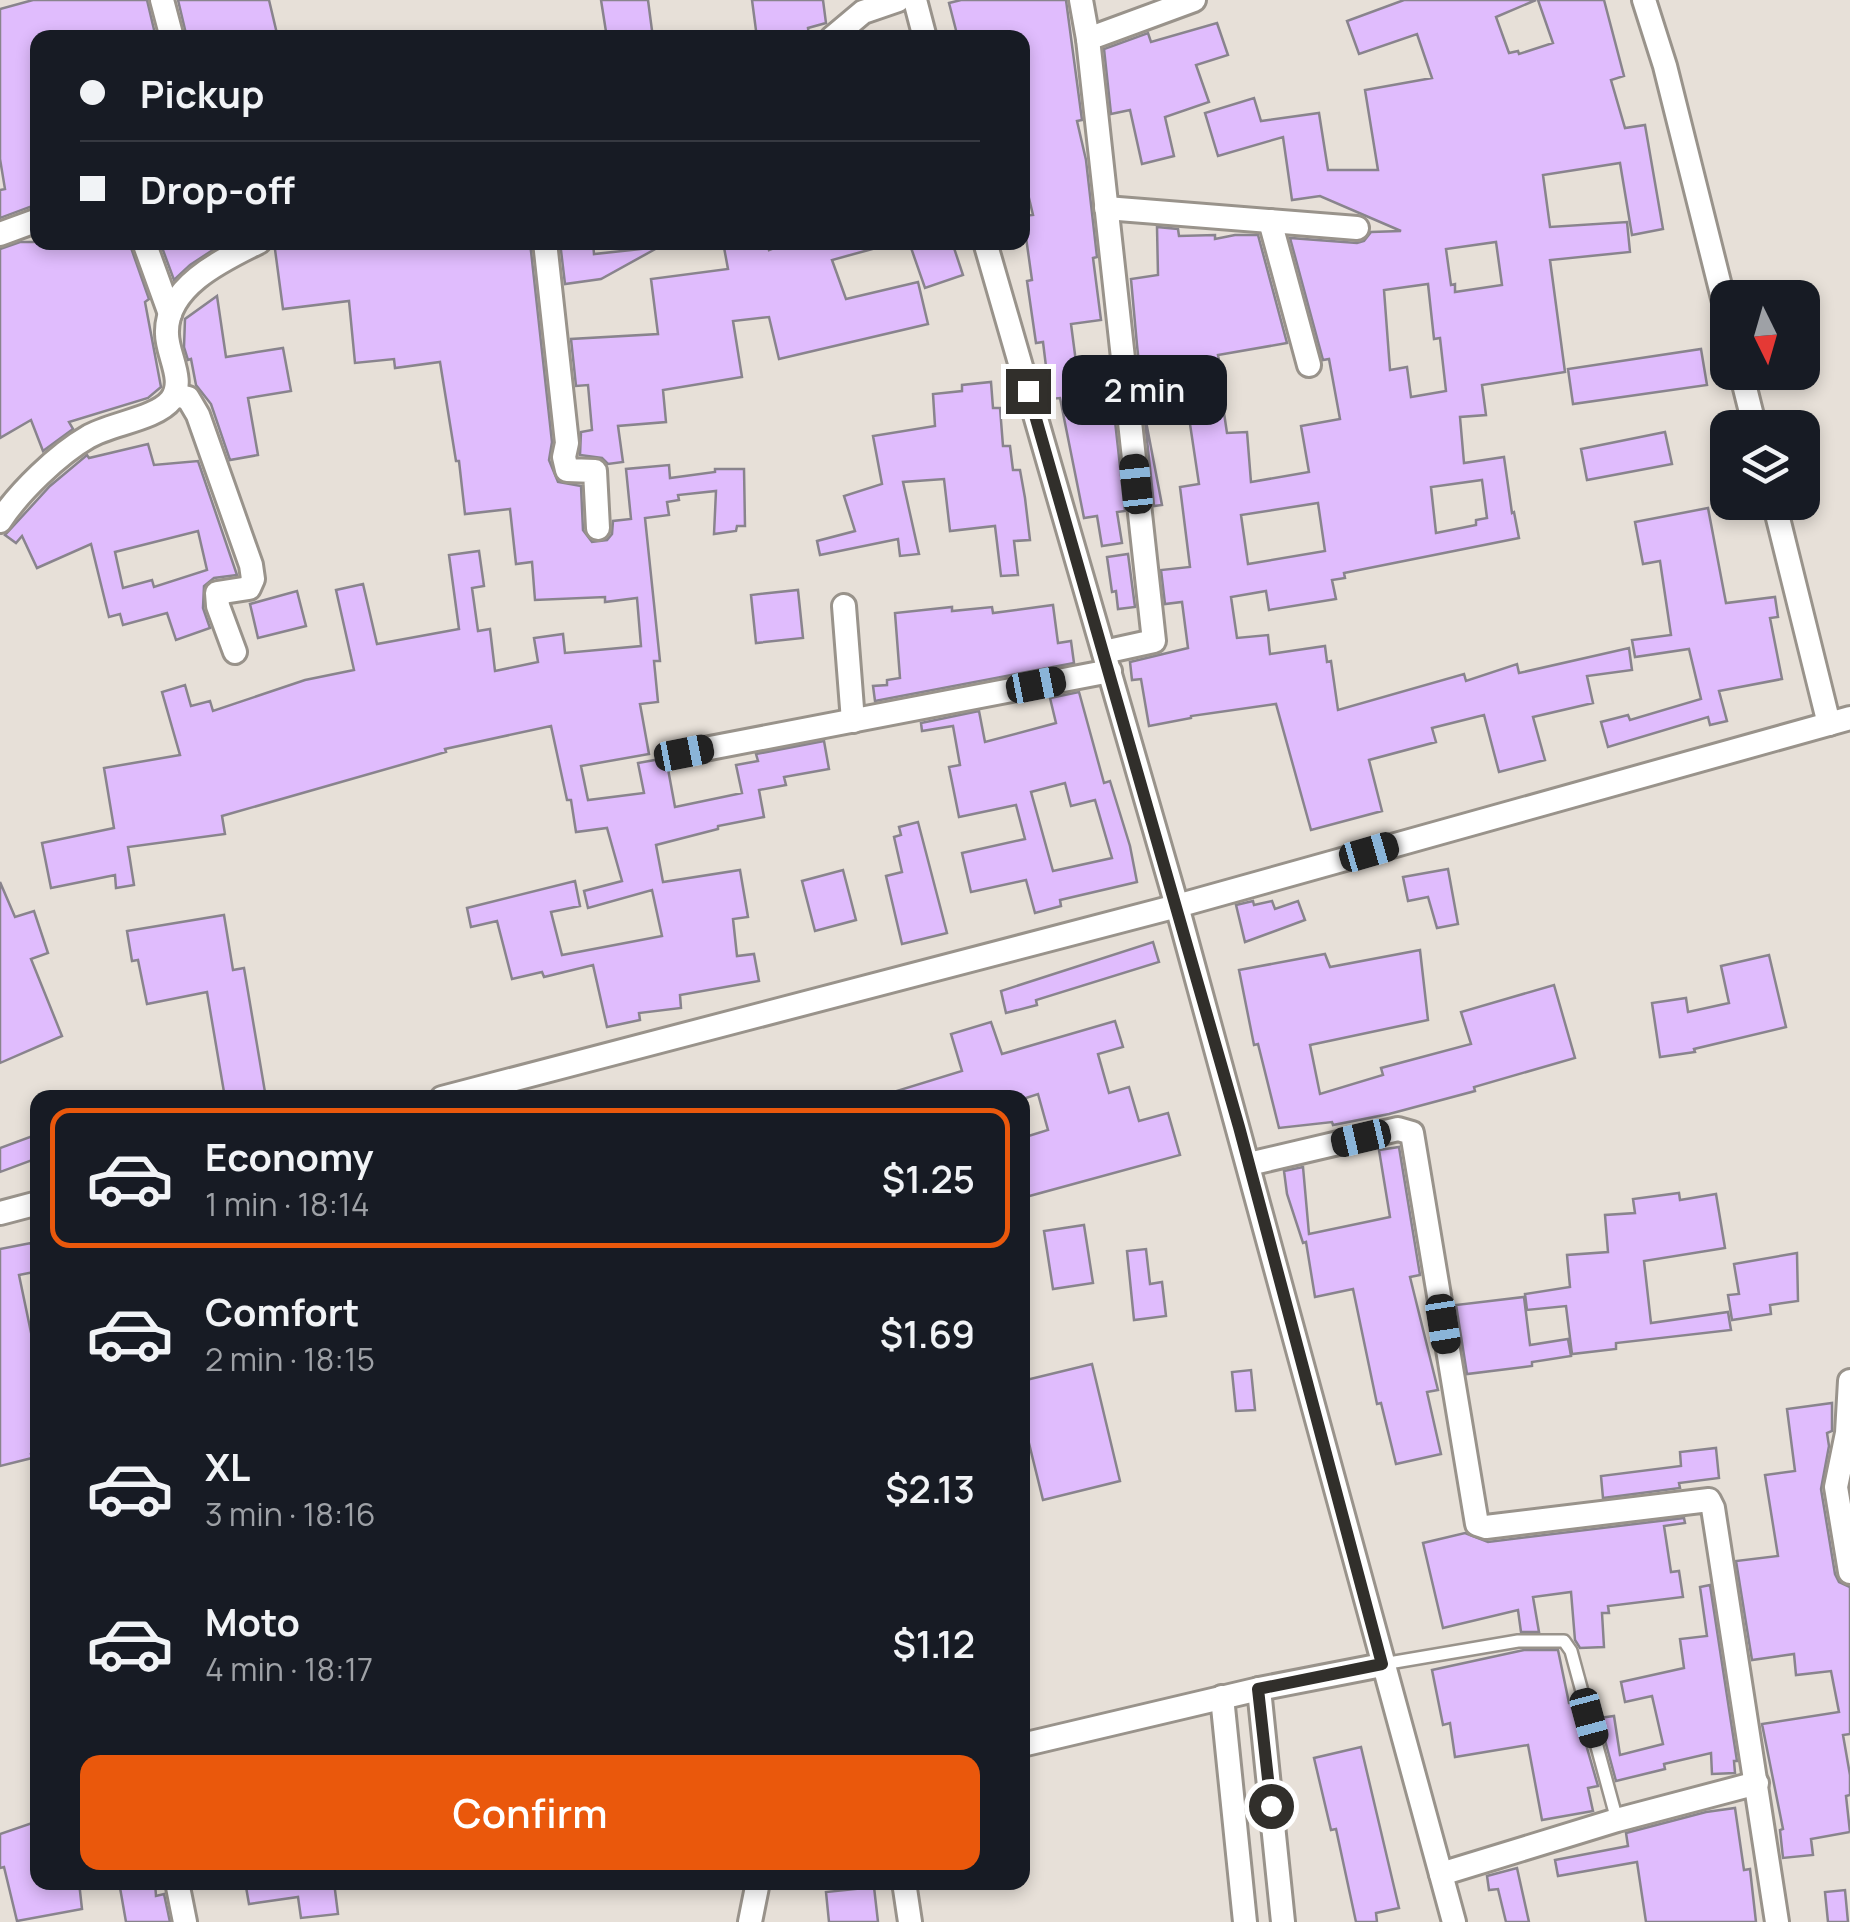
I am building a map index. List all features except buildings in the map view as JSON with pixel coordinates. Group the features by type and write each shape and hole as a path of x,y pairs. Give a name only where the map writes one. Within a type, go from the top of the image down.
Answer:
{"street":[{"path":"162,0 170,30"},
{"path":"842,30 863,12 898,0"},
{"path":"914,0 923,30"},
{"path":"684,753 853,721 1107,661 1154,641 1088,39 1080,0"},
{"path":"1088,39 1194,0"},
{"path":"1644,0 1718,280"},
{"path":"1106,208 1357,228"},
{"path":"1270,221 1309,365"},
{"path":"0,234 30,223"},
{"path":"147,250 170,314"},
{"path":"0,520 16,496 88,437 166,406 175,395 176,380 166,334 170,314 180,293 225,250"},
{"path":"547,250 567,443 564,457 567,470 595,471 598,528"},
{"path":"987,250 1177,906 1454,1922"},
{"path":"175,395 188,398 198,415 251,565 253,579 249,588 217,593 218,606 236,652"},
{"path":"473,1090 1177,906 1840,721 1779,520"},
{"path":"844,606 853,721"},
{"path":"1249,1164 1398,1129 1412,1134 1477,1524 1709,1500 1777,1922"},
{"path":"0,1213 30,1205"},
{"path":"1850,1381 1847,1433 1836,1487 1850,1572"},
{"path":"1030,1743 1382,1664"},
{"path":"1258,1689 1283,1922"},
{"path":"1222,1697 1246,1922"},
{"path":"1440,1874 1617,1820 1757,1784"},
{"path":"179,1890 186,1922"},
{"path":"750,1922 756,1890"},
{"path":"905,1890 910,1922"}],"lane":[{"path":"1382,1664 1518,1641 1564,1641 1617,1820"}],"route":[{"path":"1028,391 1239,1127 1382,1664 1258,1689 1271,1806"}]}
